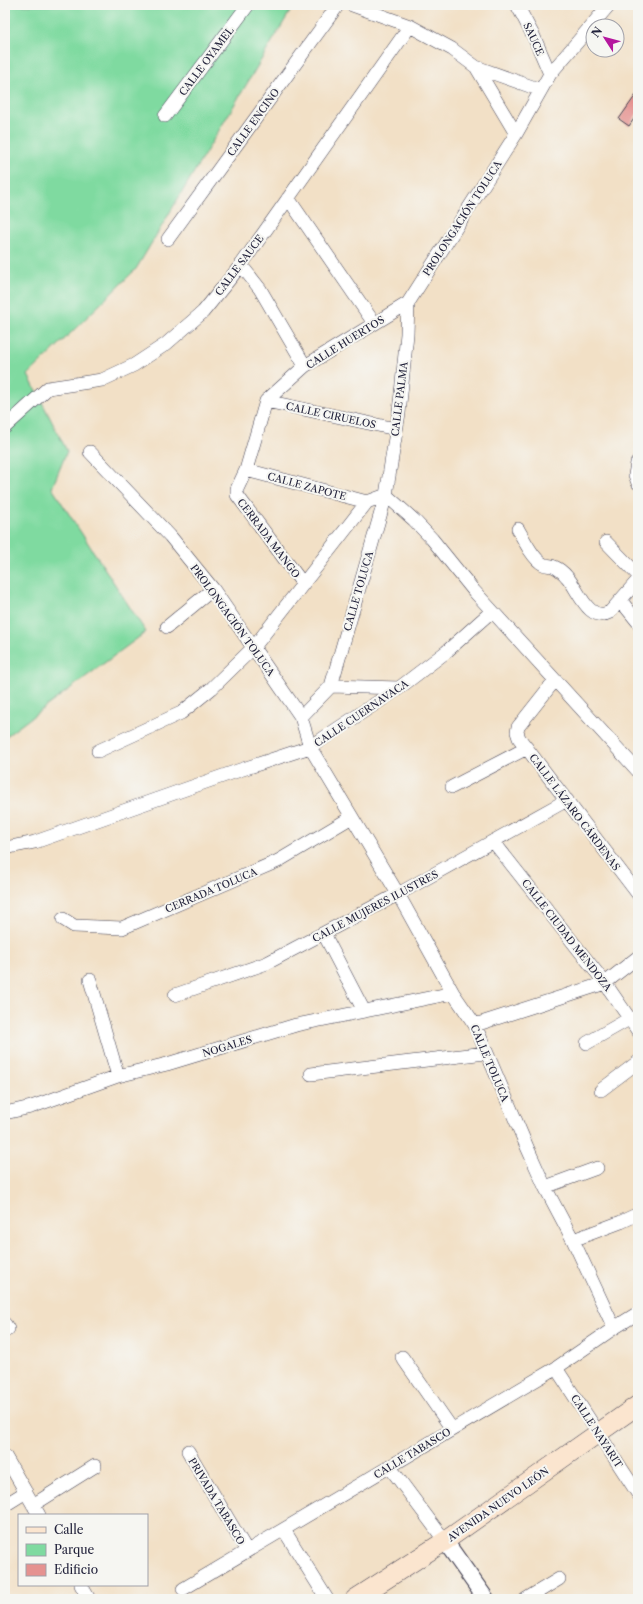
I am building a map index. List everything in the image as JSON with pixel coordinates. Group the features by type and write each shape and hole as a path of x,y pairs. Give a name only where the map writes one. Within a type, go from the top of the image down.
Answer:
{"main road":[{"name":"AVENIDA NUEVO LEÓN","path":"355,1599 445,1541 638,1405"}],"street":[{"name":"CALLE OYAMEL","path":"165,116 248,5"},
{"name":"CALLE ENCINO","path":"168,239 338,5"},
{"path":"352,5 410,26 452,49 476,67 541,90"},
{"name":"SAUCE","path":"517,5 534,37 550,74"},
{"name":"PROLONGACIÓN TOLUCA","path":"408,303 516,134 550,74 609,5"},
{"name":"CALLE SAUCE","path":"5,427 48,388 102,380 134,365 166,344 203,312 240,265 410,26"},
{"path":"476,67 516,134"},
{"path":"288,198 374,323"},
{"path":"240,265 260,289 305,366"},
{"name":"CALLE HUERTOS","path":"266,401 305,366 408,303"},
{"name":"CALLE PALMA","path":"386,495 399,413 408,303"},
{"path":"246,470 266,401"},
{"name":"CALLE CIRUELOS","path":"266,401 396,429"},
{"name":"PROLONGACIÓN TOLUCA","path":"90,452 170,536 214,590 301,717 310,747"},
{"path":"637,463 635,475 638,483"},
{"name":"CALLE ZAPOTE","path":"246,470 367,502"},
{"name":"CERRADA MANGO","path":"246,470 237,489 236,494 239,500 303,584"},
{"path":"98,751 181,713 212,688 254,647 367,502 386,495 414,520 432,539 492,610 638,771"},
{"name":"CALLE TOLUCA","path":"331,686 386,495"},
{"path":"518,530 528,548 544,565 555,566 568,577 579,597 598,614 605,615 610,612 638,580"},
{"path":"606,542 638,575"},
{"path":"167,627 214,590"},
{"path":"620,601 638,622"},
{"name":"CALLE CUERNAVACA","path":"5,848 35,842 310,747 399,688 446,652 492,610"},
{"name":"CALLE LÁZARO CÁRDENAS","path":"555,680 518,727 517,732 519,738 638,894"},
{"path":"301,717 331,686 399,688"},
{"name":"CALLE TOLUCA","path":"310,747 398,894 453,993 475,1025 485,1053 545,1186 573,1240 614,1328"},
{"path":"452,787 527,748"},
{"name":"CALLE MUJERES ILUSTRES","path":"175,995 268,963 398,894 567,800"},
{"name":"CERRADA TOLUCA","path":"63,919 74,926 122,928 278,861 352,817"},
{"name":"CALLE CIUDAD MENDOZA","path":"493,841 605,983 638,1031"},
{"path":"324,934 364,1011"},
{"path":"475,1025 605,983 638,957"},
{"path":"90,980 118,1076"},
{"name":"NOGALES","path":"5,1113 31,1107 118,1076 167,1064 296,1025 453,993"},
{"path":"587,1043 629,1019"},
{"path":"311,1074 485,1053"},
{"path":"601,1090 638,1062"},
{"path":"545,1186 597,1168"},
{"path":"573,1240 638,1214"},
{"name":"CALLE TABASCO","path":"184,1589 556,1368 614,1328 638,1314"},
{"path":"5,1324 8,1329 5,1331"},
{"path":"402,1357 452,1429"},
{"name":"CALLE NAYARIT","path":"556,1368 638,1494"},
{"name":"PRIVADA TABASCO","path":"188,1451 247,1551"},
{"path":"5,1456 36,1510 95,1466"},
{"path":"389,1466 486,1599"},
{"path":"5,1505 26,1492"},
{"path":"284,1530 327,1599"},
{"path":"526,1599 559,1579"},
{"path":"82,1586 89,1599"}],"green space":[{"path":"5,5 294,5 136,269 28,375 67,451 52,488 146,632 5,737"}],"building":[{"path":"638,92 638,113 629,126 619,119"}]}
